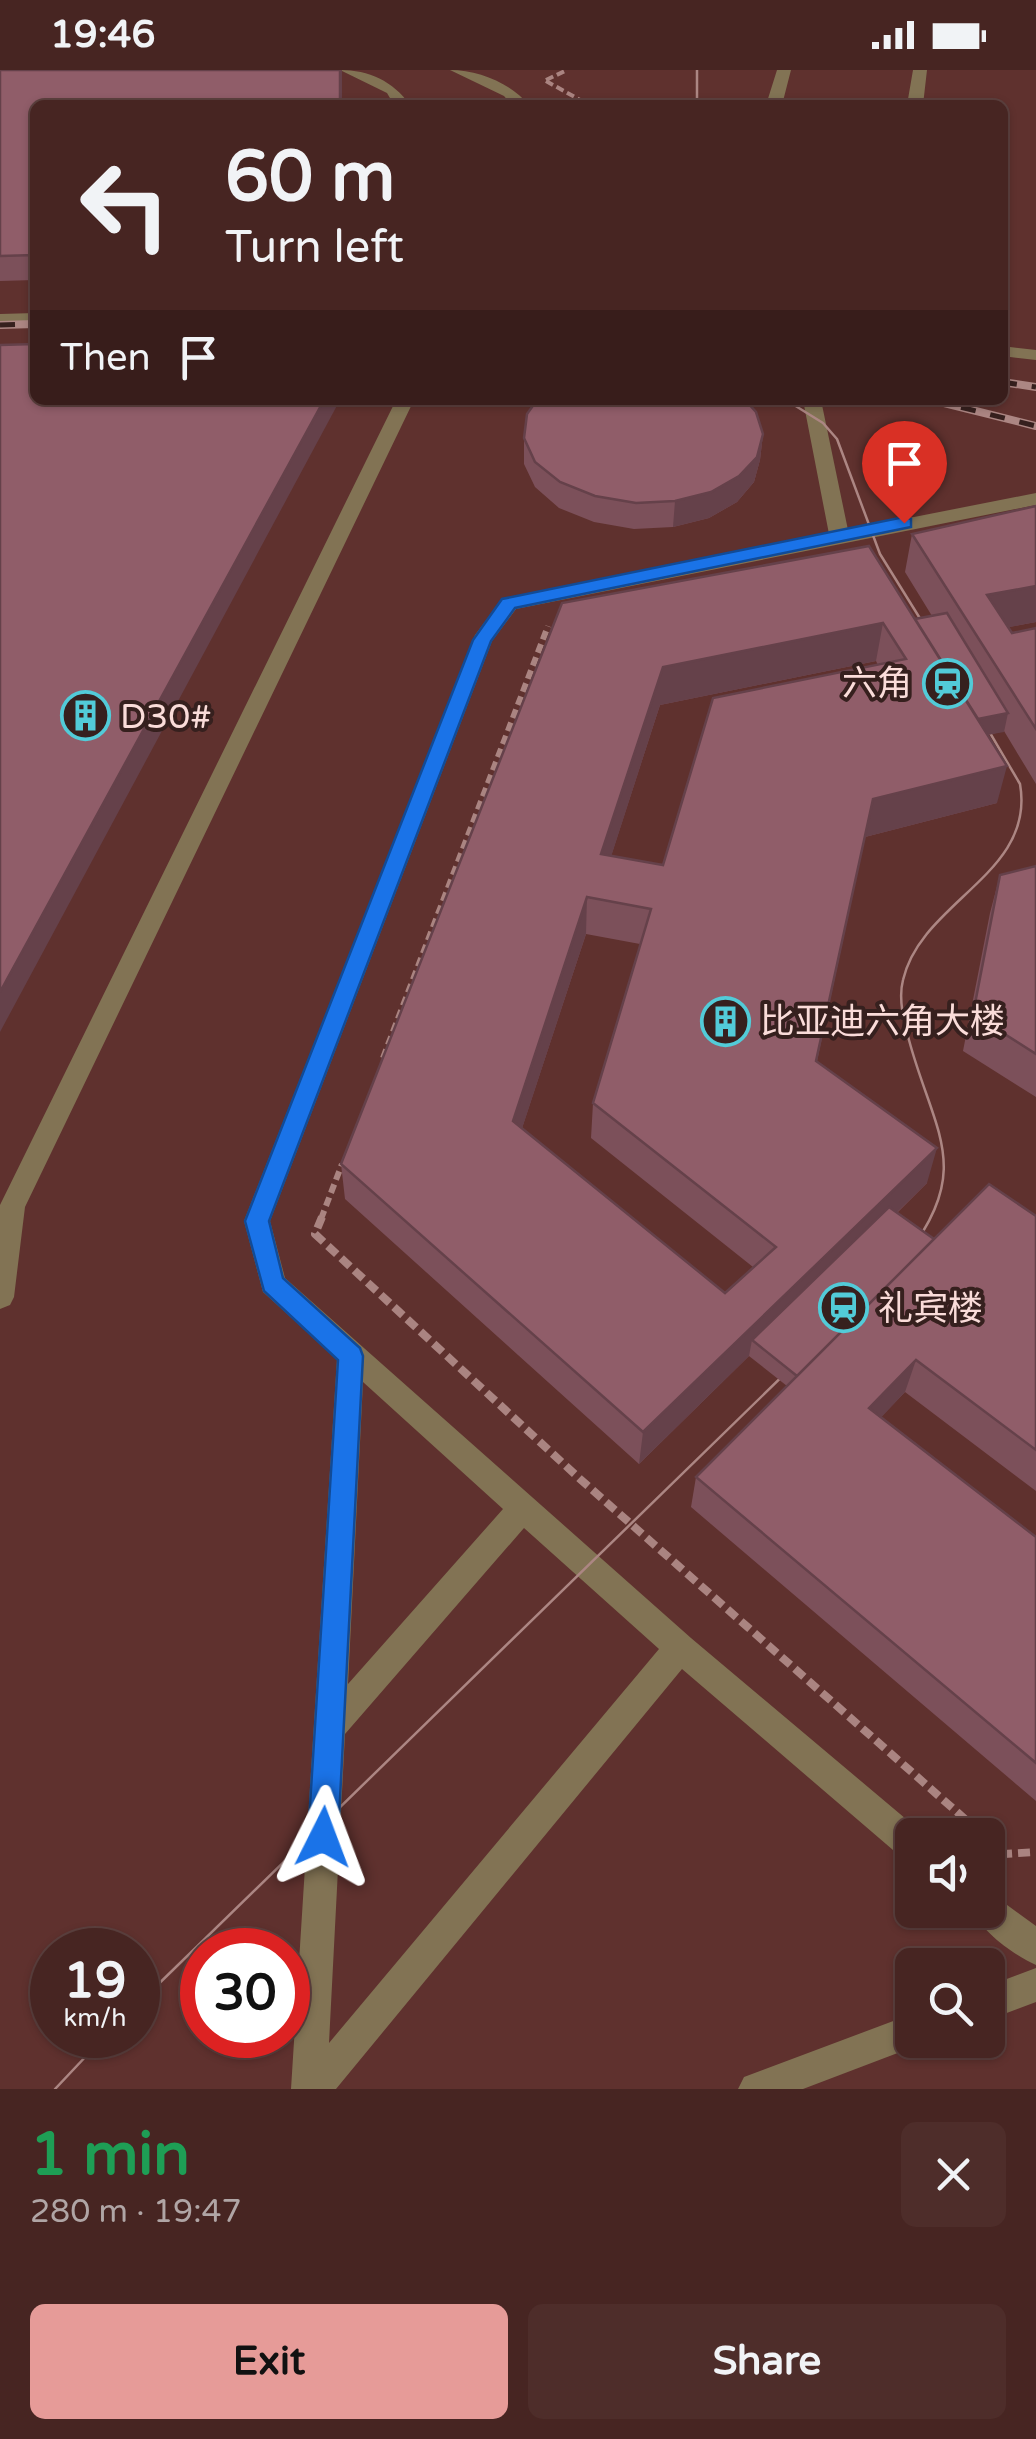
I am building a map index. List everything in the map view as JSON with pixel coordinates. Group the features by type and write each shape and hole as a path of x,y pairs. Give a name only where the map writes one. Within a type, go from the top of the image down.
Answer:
{"street":[{"path":"347,70 392,90 399,100"},
{"path":"456,70 509,92 516,100"},
{"path":"775,100 784,70"},
{"path":"916,100 920,70"},
{"path":"0,319 30,318"},
{"path":"1008,352 1036,355"},
{"path":"0,1297 6,1207 403,405"},
{"path":"813,405 839,535"},
{"path":"895,1830 680,1648 272,1284 257,1221 482,640 509,604 1036,498"},
{"path":"311,2089 351,1356"},
{"path":"329,1729 523,1508"},
{"path":"311,2089 680,1648"},
{"path":"1005,1922 1036,1948"},
{"path":"1005,1997 1036,1985"},
{"path":"756,2089 895,2037"}],"path":[{"path":"545,81 566,70"},
{"path":"535,75 580,100"},
{"path":"380,1066 550,621"},
{"path":"344,1159 316,1234 580,1479 964,1818"},
{"path":"1005,1854 1036,1852"}],"building":[{"path":"0,70 340,70 340,100 30,100 30,255 0,256"},
{"name":"D30#","path":"30,344 30,405 321,405 0,992 0,345"},
{"path":"533,405 750,405 763,434 757,457 739,476 711,492 675,501 636,503 595,496 560,482 535,462 524,438 527,414"},
{"path":"1036,506 1036,586 987,595 1012,633 1036,628 1036,729 912,534"},
{"name":"比亚迪六角大楼","path":"869,546 1007,766 873,799 816,1061 937,1148 643,1432 341,1164 562,603","holes":["883,623 906,659 713,698 663,865 601,854 663,667","587,897 651,909 593,1103 776,1247 725,1293 513,1121"]},
{"path":"947,613 1008,713 978,719 915,619"},
{"name":"比亚迪六角大楼","path":"1036,866 1036,1054 973,1014 1000,875"},
{"path":"989,1184 1036,1216 1036,1450 916,1360 869,1408 1036,1537 1036,1763 696,1477"},
{"path":"889,1207 934,1239 797,1376 752,1340"}],"tram line":[{"path":"697,70 697,100"},
{"path":"794,405 823,423 837,439 880,554 934,641"},
{"path":"908,1253 928,1223 944,1172 937,1125 904,1018 903,980 914,953 931,929 995,865 1011,841 1020,815 1020,784 976,709"},
{"path":"160,1983 798,1361"},
{"path":"55,2089 84,2058"}],"railway":[{"path":"0,325 30,324"},
{"path":"1008,383 1036,387"},
{"path":"952,405 1036,426"}],"place":[{"name":"六角","path":"947,683"},
{"name":"D30#","path":"85,716"},
{"name":"比亚迪六角大楼","path":"725,1021"},
{"name":"礼宾楼","path":"843,1308"}],"route":[{"path":"323,1837 351,1356 272,1284 257,1221 482,640 509,604 904,523"}]}
